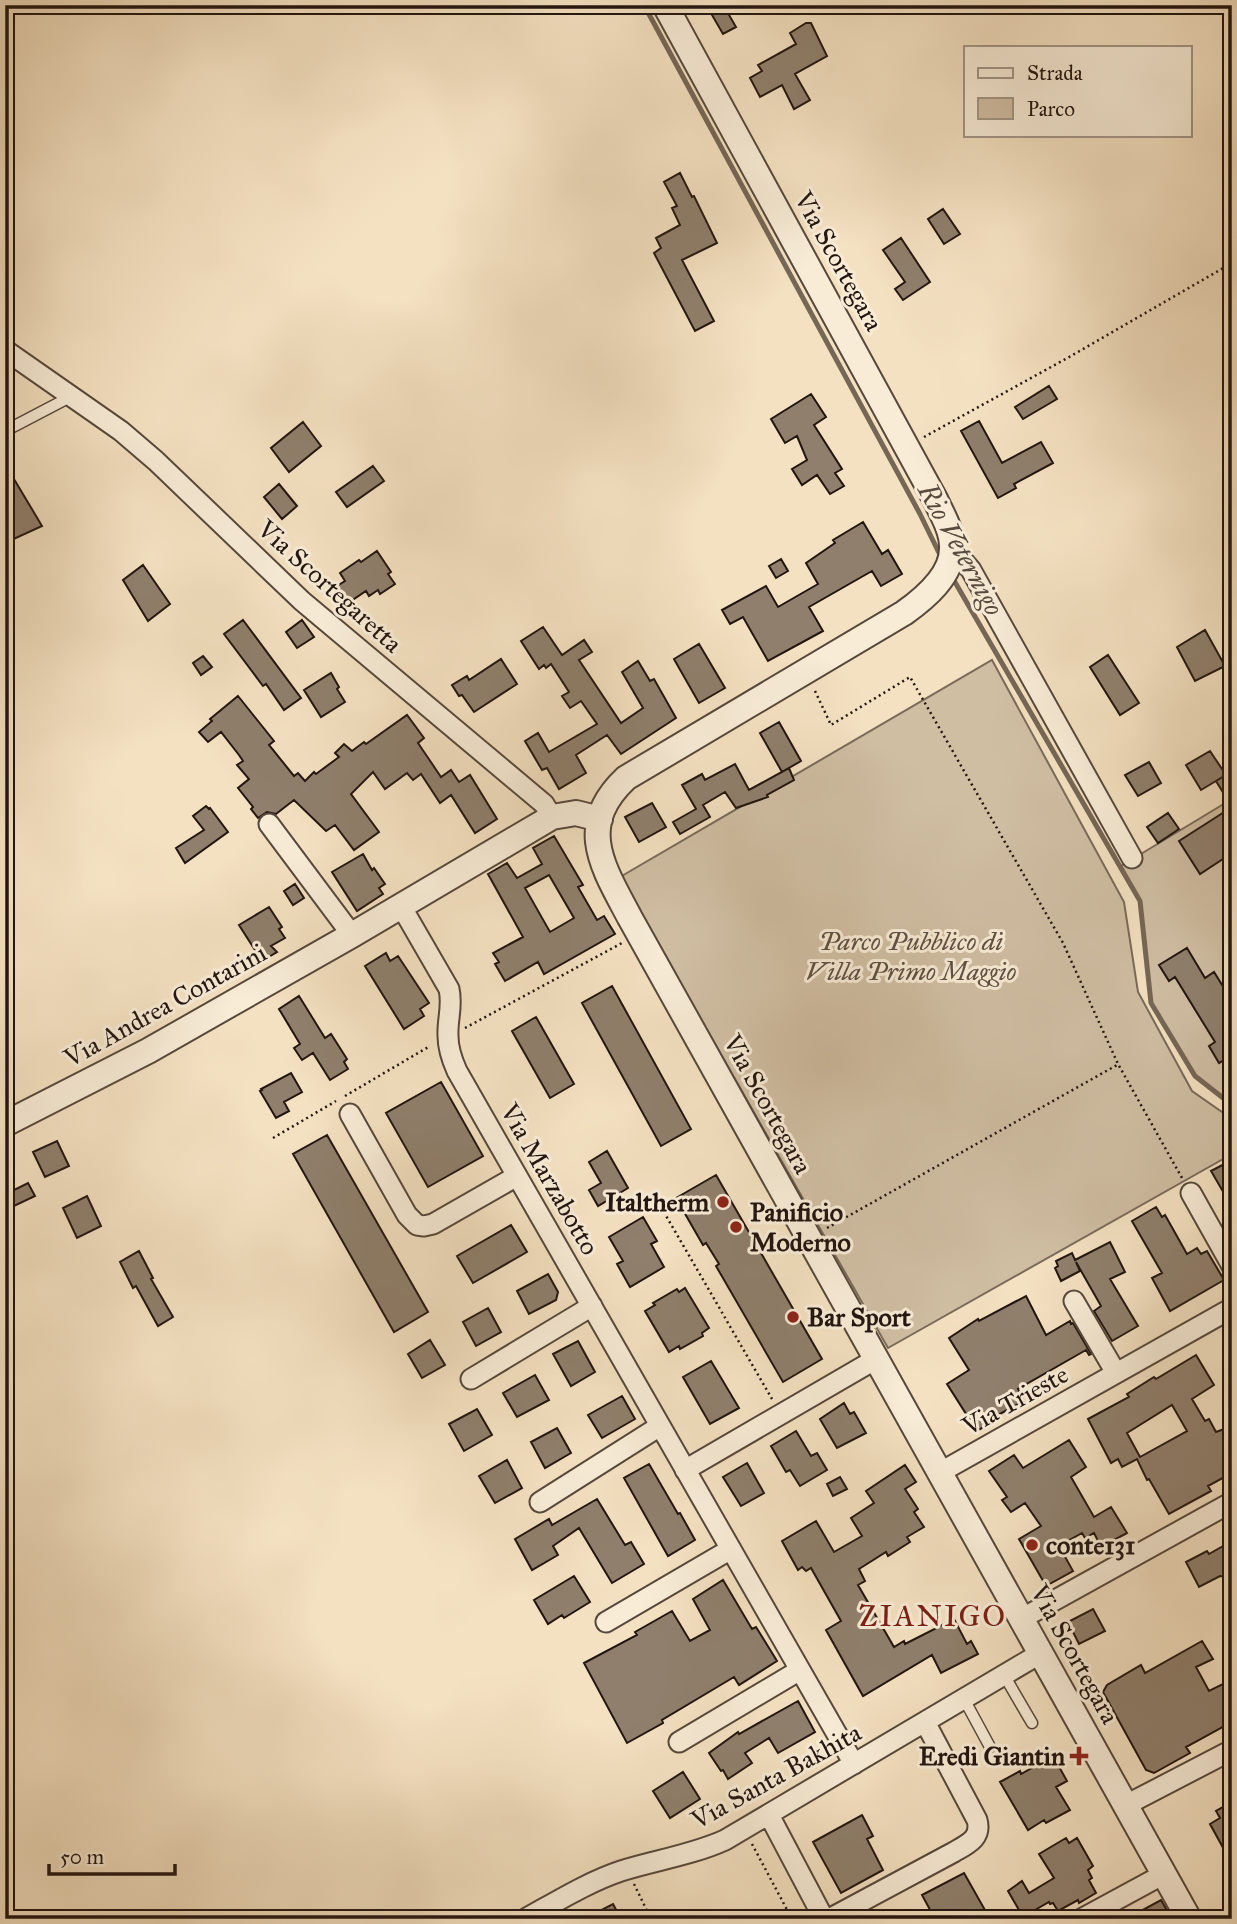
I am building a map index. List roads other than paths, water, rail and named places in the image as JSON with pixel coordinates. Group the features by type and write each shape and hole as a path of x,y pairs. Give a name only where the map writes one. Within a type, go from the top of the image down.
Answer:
{"street":[{"name":"Via Scortegara","path":"665,5 941,512 951,537 948,563 917,604 626,778 610,796 600,819 598,850 602,865 1189,1919"},
{"name":"Via Scortegaretta","path":"5,350 121,431 302,601 544,804 552,817"},
{"name":"Via Scortegara","path":"948,563 971,570 1132,858"},
{"name":"Via Andrea Contarini","path":"5,1124 148,1051 552,817 576,813 600,819"},
{"path":"269,824 352,935"},
{"name":"Via Marzabotto","path":"401,906 449,989 451,1005 448,1037 452,1059 854,1764"},
{"path":"350,1114 407,1215 417,1226 439,1221 517,1177"},
{"path":"1191,1193 1232,1266"},
{"path":"1074,1301 1116,1373"},
{"path":"471,1379 592,1306"},
{"name":"Via Trieste","path":"939,1474 1232,1308"},
{"path":"685,1470 876,1359"},
{"path":"540,1502 660,1426"},
{"path":"1021,1619 1232,1503"},
{"path":"606,1622 731,1549"},
{"name":"Via Santa Bakhita","path":"525,1919 550,1912 601,1878 715,1844 769,1815 1041,1653"},
{"path":"680,1742 800,1670"},
{"path":"829,1919 954,1852 973,1841 976,1836 979,1826 977,1820 925,1722"},
{"path":"1126,1805 1232,1750"},
{"path":"769,1815 824,1919"},
{"path":"1082,1919 1164,1874"}],"lane":[{"path":"5,431 70,397"},
{"path":"1004,1675 1032,1723"},
{"path":"964,1699 990,1747"}],"waterway":[{"name":"Rio Veternigo","path":"644,5 942,559"},
{"name":"Rio Veternigo","path":"952,577 1140,901 1151,1003 1195,1076 1232,1105"}],"place":[{"name":"Italtherm","path":"723,1202"},
{"name":"Panificio Moderno","path":"736,1227"},
{"name":"Bar Sport","path":"793,1317"},
{"name":"conte131","path":"1032,1545"},
{"name":"Eredi Giantin","path":"1079,1756"}],"district":[{"name":"ZIANIGO","path":"933,1616"}],"park label":[{"name":"Parco Pubblico di Villa Primo Maggio","path":"911,956"}]}
